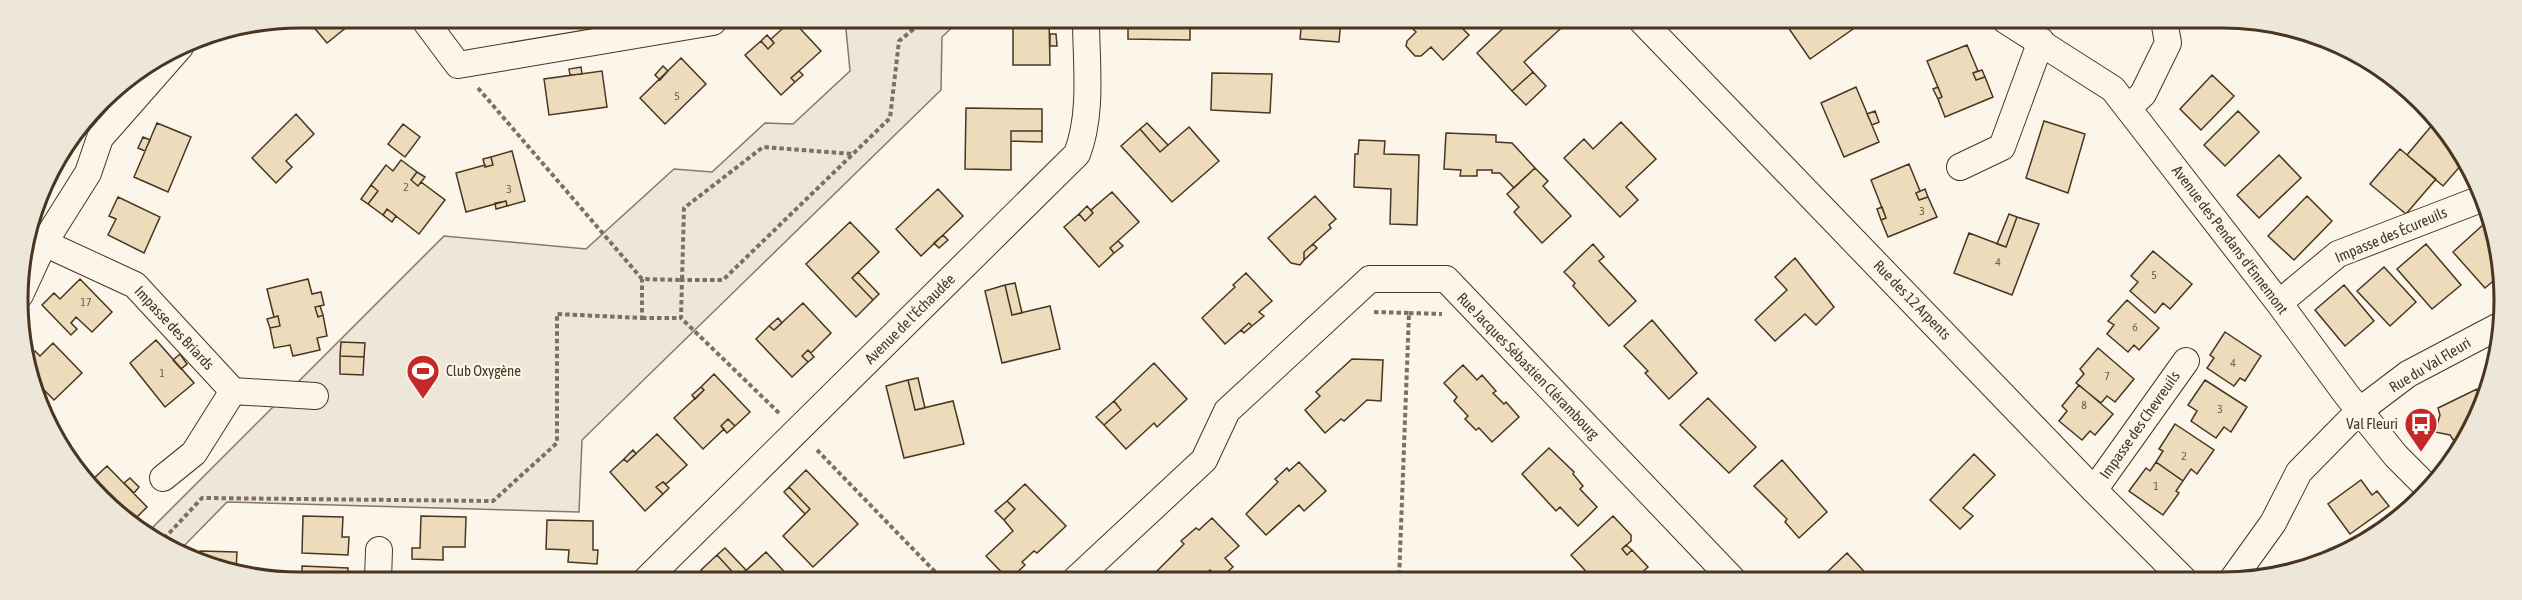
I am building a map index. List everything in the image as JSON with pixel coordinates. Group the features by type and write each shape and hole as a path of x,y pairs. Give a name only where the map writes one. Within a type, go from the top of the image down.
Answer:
{"street":[{"path":"430,28 458,65 677,28"},
{"name":"Avenue de l'Échaudée","path":"654,572 1077,154 1083,137 1086,113 1086,28"},
{"name":"Rue des 12 Arpents","path":"1649,28 2094,490 2176,572"},
{"name":"Avenue des Pendans d'Ennemont","path":"2019,28 2113,89 2279,303 2359,411 2396,456 2423,483"},
{"path":"2128,108 2143,94 2168,43 2165,28"},
{"path":"1960,167 2002,147 2041,41"},
{"path":"30,273 44,243 88,173 100,138 164,65"},
{"name":"Impasse des Écureuils","path":"2279,303 2338,254 2475,201"},
{"name":"Impasse des Briards","path":"44,243 135,285 232,391"},
{"path":"1084,572 1204,460 1227,411 1370,279"},
{"name":"Rue Jacques Sébastien Clérambourg","path":"1370,279 1446,279 1725,572"},
{"name":"Rue du Val Fleuri","path":"2239,571 2273,524 2299,472 2359,411 2408,374 2492,330"},
{"name":"Impasse des Chevreuils","path":"2094,490 2186,361"},
{"path":"163,478 194,453 232,391 315,396"},
{"path":"378,572 379,550"}],"path":[{"path":"642,279 723,280 890,118 899,41 915,28"},
{"path":"458,65 642,279 642,318"},
{"path":"681,318 684,208 763,147 852,154"},
{"path":"1370,279 1370,312 1409,313 1399,572"},
{"path":"166,536 202,498 493,501 557,443 557,314 681,318 797,430 935,572"}],"shaded area":[{"path":"846,28 952,28 942,37 941,90 582,440 579,512 227,502 184,546 152,528 444,236 586,249 674,169 712,172 765,123 793,124 850,71"}],"building":[{"path":"314,28 346,28 327,43"},
{"path":"783,28 799,28 821,51 791,78 795,82 781,95 745,55 761,41 768,49 774,43 771,39"},
{"path":"1013,28 1049,28 1050,65 1013,65"},
{"path":"1128,28 1190,28 1190,40 1128,39"},
{"path":"1301,28 1340,28 1339,42 1300,39"},
{"path":"1412,28 1462,28 1469,35 1443,60 1431,47 1421,56 1415,56 1406,46 1407,41 1416,32"},
{"path":"1504,28 1561,28 1524,62 1533,72 1512,91 1477,53"},
{"path":"1789,28 1855,28 1810,59"},
{"path":"1050,34 1056,34 1057,46 1050,46"},
{"path":"767,35 774,43 768,49 761,41"},
{"path":"1967,45 1978,71 1973,73 1976,80 1985,77 1993,97 1945,117 1938,99 1942,97 1927,61"},
{"path":"681,58 706,84 665,124 640,98"},
{"path":"663,66 668,71 660,80 655,75"},
{"path":"581,67 582,74 570,75 569,69"},
{"path":"1982,70 1985,77 1976,80 1973,73"},
{"path":"602,71 607,107 549,115 544,79"},
{"path":"799,71 803,75 795,82 791,78"},
{"path":"1533,72 1546,86 1526,105 1512,91"},
{"path":"1212,73 1272,74 1270,113 1211,110"},
{"path":"2212,75 2234,96 2201,130 2180,109"},
{"path":"1856,87 1879,142 1844,157 1821,103"},
{"path":"1938,87 1942,97 1938,99 1933,89"},
{"path":"966,108 1042,109 1042,131 1011,131 1011,170 965,169"},
{"path":"1875,111 1879,122 1872,125 1867,114"},
{"path":"2238,111 2259,132 2225,166 2204,145"},
{"path":"296,114 314,134 286,161 292,167 276,183 252,158"},
{"path":"2044,121 2085,134 2068,193 2026,178"},
{"path":"1621,122 1656,159 1626,187 1638,200 1620,217 1564,158 1584,139 1593,149"},
{"path":"157,123 191,137 168,192 134,177"},
{"path":"1147,123 1168,145 1160,152 1140,129"},
{"path":"403,124 420,137 405,157 388,144"},
{"path":"1189,127 1219,161 1172,202 1121,146 1140,129 1160,152"},
{"path":"2431,127 2459,168 2443,186 2407,155"},
{"path":"1011,131 1042,131 1042,142 1011,141"},
{"path":"1446,133 1496,135 1496,142 1512,143 1535,168 1514,188 1500,173 1492,173 1492,170 1477,170 1477,176 1460,176 1461,170 1444,169"},
{"path":"143,137 150,140 145,151 138,148"},
{"path":"1359,140 1385,141 1384,154 1419,155 1417,225 1390,224 1391,189 1354,187 1355,154 1358,154"},
{"path":"2400,149 2436,179 2406,214 2370,184"},
{"path":"512,151 525,201 507,206 506,201 466,212 456,173 493,165 491,157"},
{"path":"2279,155 2301,178 2259,218 2237,195"},
{"path":"491,157 493,165 485,167 483,159"},
{"path":"401,160 417,172 411,180 418,186 421,182 445,200 419,234 387,209 383,215 368,204 378,191 371,185 386,165 393,171"},
{"path":"1909,164 1920,191 1916,193 1919,200 1928,197 1937,217 1888,237 1881,220 1886,218 1871,180"},
{"path":"1535,168 1548,181 1543,186 1571,216 1542,243 1514,212 1519,207 1507,194"},
{"path":"417,172 425,177 418,186 411,180"},
{"path":"371,185 378,191 368,204 361,199"},
{"path":"938,189 963,216 921,256 896,229"},
{"path":"1925,189 1928,197 1919,200 1916,193"},
{"path":"1112,192 1139,222 1110,248 1114,253 1099,267 1064,227 1079,214 1085,221 1093,213 1091,210"},
{"path":"1315,196 1336,219 1329,225 1331,228 1304,252 1304,260 1300,265 1291,263 1268,238"},
{"path":"2307,196 2332,221 2294,260 2268,236"},
{"path":"118,197 160,217 144,253 108,235 116,219 109,216"},
{"path":"506,201 507,206 496,209 495,203"},
{"path":"1087,206 1093,213 1085,221 1079,214"},
{"path":"1882,207 1886,218 1881,220 1877,209"},
{"path":"387,209 396,216 392,222 383,215"},
{"path":"2009,214 2017,217 2006,247 1997,244"},
{"path":"2017,217 2039,224 2012,295 1954,273 1969,233 2006,247"},
{"path":"850,222 879,252 852,278 873,300 856,317 806,264"},
{"path":"2483,225 2493,281 2485,288 2453,252"},
{"path":"943,235 948,240 939,248 934,243"},
{"path":"1118,241 1123,246 1114,253 1110,248"},
{"path":"1313,244 1317,248 1304,260 1304,252"},
{"path":"1593,244 1604,257 1599,261 1636,301 1609,326 1573,286 1575,283 1564,272"},
{"path":"2426,244 2461,285 2432,309 2397,269"},
{"path":"2153,251 2192,284 2170,309 2163,303 2155,313 2130,291 2138,282 2131,276"},
{"path":"1795,258 1834,307 1816,325 1805,314 1775,341 1755,320 1787,290 1775,277"},
{"path":"2384,267 2416,302 2390,326 2357,291"},
{"path":"858,272 879,294 873,300 852,278"},
{"path":"1246,273 1272,301 1259,312 1264,316 1252,326 1249,323 1225,344 1202,318 1235,287 1233,285"},
{"path":"80,279 112,312 92,332 76,317 71,323 77,329 71,335 42,305 54,293 60,299"},
{"path":"308,279 312,294 321,292 324,305 315,307 318,317 323,315 327,336 317,338 320,350 293,356 290,345 274,348 270,328 280,326 278,316 274,317 267,289"},
{"path":"1015,283 1022,313 1012,315 1005,285"},
{"path":"1005,285 1012,315 1050,306 1060,349 1002,363 985,291"},
{"path":"2344,285 2374,321 2345,346 2315,310"},
{"path":"2127,300 2159,328 2139,350 2134,345 2128,352 2107,334 2114,325 2108,321"},
{"path":"803,303 831,333 811,353 808,350 802,356 808,362 792,377 756,339 769,326 774,330"},
{"path":"320,306 323,315 318,317 315,307"},
{"path":"278,316 280,326 270,328 267,319"},
{"path":"778,318 782,323 774,330 769,326"},
{"path":"1652,320 1697,373 1669,399 1645,373 1648,371 1624,346"},
{"path":"1249,323 1252,326 1244,333 1241,330"},
{"path":"2225,332 2261,356 2245,381 2240,378 2234,386 2207,368 2214,358 2210,355"},
{"path":"156,340 194,383 165,407 130,363"},
{"path":"341,342 365,343 364,357 340,356"},
{"path":"53,343 82,373 54,400 44,390 34,352 40,356"},
{"path":"2098,348 2134,379 2115,402 2107,396 2101,403 2076,383 2084,374 2080,369"},
{"path":"808,350 814,357 808,362 802,356"},
{"path":"180,354 187,364 181,369 173,360"},
{"path":"340,356 364,357 363,375 340,374"},
{"path":"1352,359 1383,360 1381,401 1367,400 1344,421 1341,419 1325,433 1305,410 1320,396 1316,392"},
{"path":"1154,363 1187,399 1157,427 1154,423 1126,449 1104,425 1121,410 1114,401"},
{"path":"1463,365 1477,380 1482,375 1496,391 1493,393 1504,404 1506,402 1519,417 1492,442 1479,428 1476,430 1465,419 1468,416 1454,401 1457,397 1444,383"},
{"path":"714,374 750,412 735,426 728,419 721,426 724,429 703,449 674,418 704,390 701,387"},
{"path":"918,378 925,408 915,410 908,380"},
{"path":"908,380 915,410 953,401 964,444 904,458 886,386"},
{"path":"2205,380 2247,407 2231,432 2224,427 2216,438 2191,421 2197,411 2188,405"},
{"path":"2079,385 2113,414 2095,435 2090,431 2082,440 2059,421 2067,411 2062,406"},
{"path":"701,387 704,390 695,399 692,395"},
{"path":"2478,390 2466,420 2454,441 2450,435 2435,432 2440,415 2438,408"},
{"path":"1708,398 1756,447 1729,473 1680,425"},
{"path":"1114,401 1121,410 1104,425 1096,417"},
{"path":"728,419 735,426 727,433 721,426"},
{"path":"2175,424 2214,450 2197,474 2191,469 2183,481 2156,462 2163,451 2159,449"},
{"path":"657,434 687,465 666,484 663,482 656,487 663,494 645,511 610,472 624,459 627,462"},
{"path":"1549,448 1574,472 1573,474 1583,486 1580,489 1597,507 1578,526 1560,507 1556,511 1522,474"},
{"path":"633,450 636,454 627,462 624,459"},
{"path":"1974,454 1995,475 1963,508 1973,516 1960,529 1930,500"},
{"path":"1782,460 1827,512 1799,538 1785,522 1787,519 1754,486"},
{"path":"1299,462 1326,491 1304,511 1299,505 1266,535 1246,514 1278,482 1275,479 1287,468 1289,471"},
{"path":"2156,462 2183,481 2176,491 2179,493 2163,515 2129,491 2146,468 2150,471"},
{"path":"107,466 147,507 137,517 95,478"},
{"path":"806,470 858,524 813,567 783,536 810,509 789,487"},
{"path":"130,478 139,487 134,493 124,483"},
{"path":"2361,480 2372,495 2377,491 2389,506 2350,534 2328,504"},
{"path":"663,482 669,488 663,494 656,487"},
{"path":"1025,484 1066,526 1037,553 1034,551 1022,562 1025,565 1018,572 1001,572 986,556 1013,531 1004,520 1015,509 1007,501"},
{"path":"789,487 810,509 805,514 784,492"},
{"path":"1007,501 1015,509 1004,520 995,511"},
{"path":"303,516 343,517 342,537 349,537 348,555 302,553"},
{"path":"421,516 466,517 465,547 443,547 443,560 412,559 412,548 420,548"},
{"path":"1613,516 1631,535 1631,541 1622,549 1627,555 1632,550 1648,567 1643,572 1587,572 1571,555"},
{"path":"1212,518 1239,546 1225,558 1233,567 1227,572 1210,570 1208,572 1158,572 1184,544 1181,541 1196,528 1199,530"},
{"path":"547,520 593,521 593,550 598,550 597,564 568,562 569,550 546,549"},
{"path":"1626,545 1632,550 1627,555 1622,549"},
{"path":"725,548 746,570 733,572 717,555"},
{"path":"200,552 237,552 236,564 213,557"},
{"path":"766,552 785,572 744,572"},
{"path":"1847,553 1865,572 1827,572"},
{"path":"717,555 733,572 703,572 701,570"},
{"path":"302,566 348,568 348,572 302,572"}],"place":[{"name":"Club Oxygène","path":"423,400"},
{"name":"Val Fleuri","path":"2421,453"}]}
